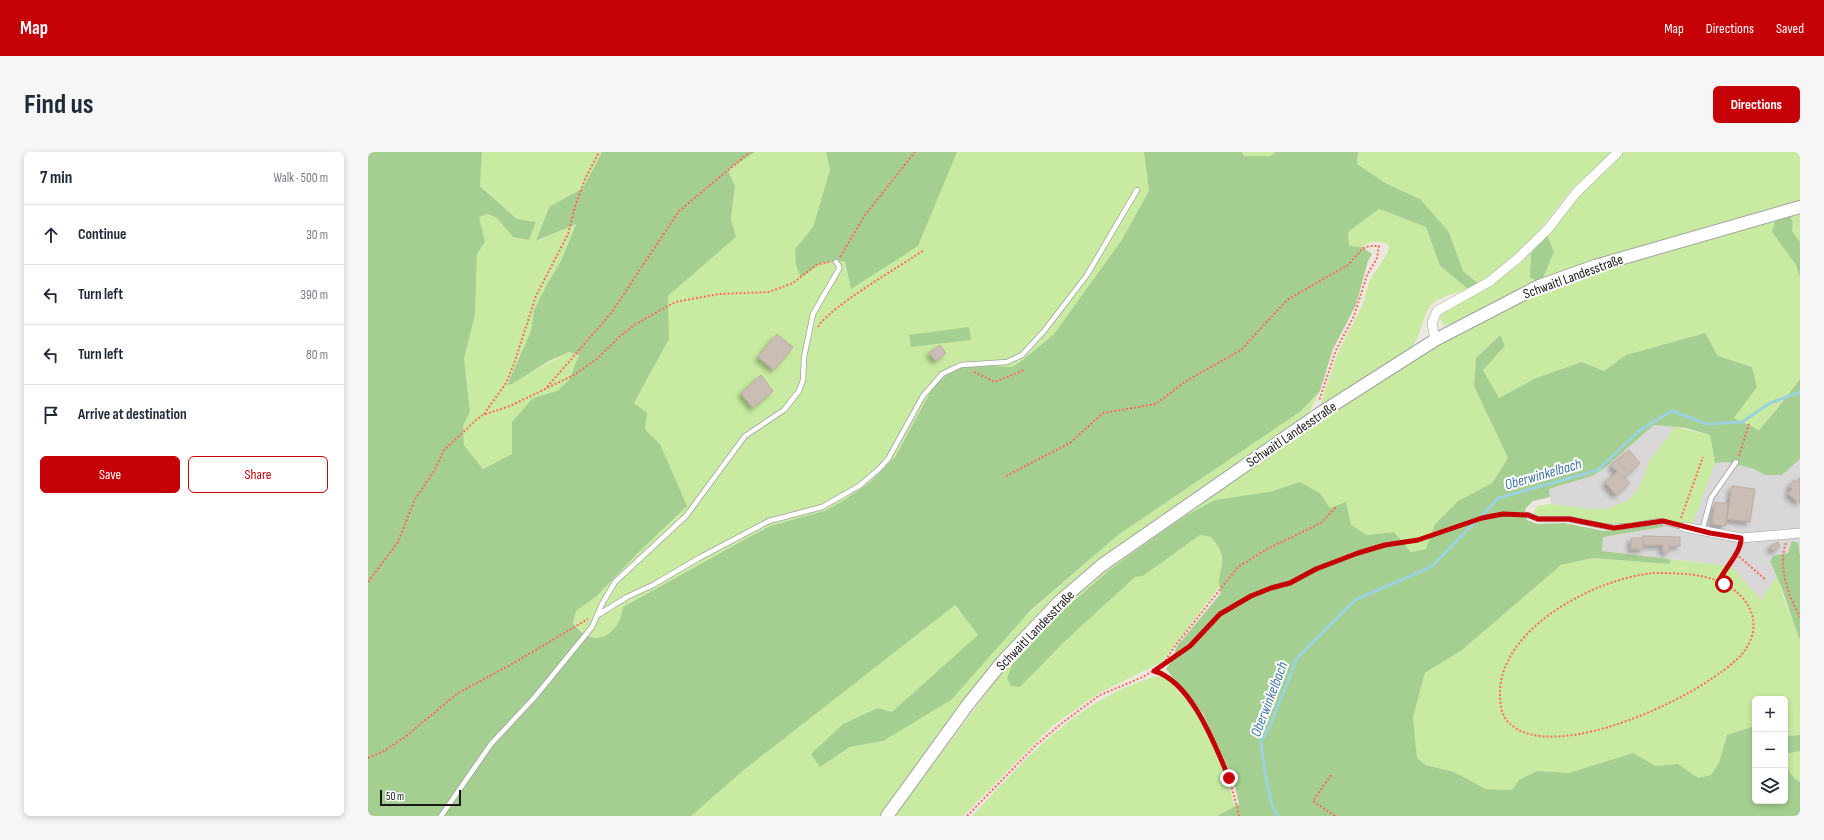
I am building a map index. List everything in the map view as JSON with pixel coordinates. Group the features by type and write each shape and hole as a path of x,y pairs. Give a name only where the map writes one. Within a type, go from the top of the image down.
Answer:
{"street":[{"path":"1435,340 1432,323 1437,310 1489,282 1517,259 1548,229 1576,193 1618,152"},
{"name":"Schwaitl Landesstraße","path":"887,816 969,703 1003,661 1060,601 1102,565 1319,414 1435,340 1510,299 1564,276 1595,266 1800,207"},
{"path":"1681,526 1741,538 1800,534"}],"lane":[{"path":"598,615 627,597 653,586 699,558 769,521 822,507 859,486 879,470 888,459 923,396 942,374 961,365 1006,362 1022,355 1044,331 1087,276 1137,190"},
{"path":"441,816 491,744 534,698 587,634 611,587 686,516 745,436 784,410 799,391 803,380 805,351 813,314 839,269 836,262"},
{"path":"1702,531 1711,498 1736,462"},
{"path":"1528,515 1538,519 1569,519 1608,527 1631,526 1659,521 1681,526"}],"path":[{"path":"368,582 398,542 415,499 433,473 444,450 483,415 501,391 514,364 536,296 565,241 585,179 599,152"},
{"path":"546,388 612,312 679,211 750,152"},
{"path":"483,415 510,406 574,375 598,358 618,338 634,326 675,302 719,294 769,292 793,283 816,265 836,262 846,250 865,215 915,152"},
{"path":"1006,476 1070,443 1103,413 1156,404 1186,381 1241,350 1287,300 1348,265 1362,250 1369,246 1379,246 1377,258 1367,275 1359,304 1336,350 1318,403 1319,414"},
{"path":"815,334 821,322 838,308 924,250"},
{"path":"961,365 995,382 1024,370"},
{"path":"1736,462 1750,424"},
{"path":"1681,526 1703,457"},
{"path":"1163,665 1175,646 1238,567 1269,548 1321,523 1336,507"},
{"path":"967,816 1036,746 1062,723 1100,695 1154,671 1163,665 1190,646 1220,614 1241,601 1262,591 1290,583 1316,569 1358,553 1385,545 1418,540 1482,518 1503,514 1528,515"},
{"path":"1788,535 1783,552 1785,577 1788,591 1800,617"},
{"path":"1719,581 1725,568 1741,546 1741,538"},
{"path":"1736,554 1766,580"},
{"path":"1638,574 1685,574 1719,581 1742,597 1749,606 1754,618 1752,637 1736,660 1689,692 1660,708 1638,717 1562,737 1544,738 1524,733 1505,718 1501,706 1500,691 1503,673 1508,658 1538,625 1565,603 1616,580 1638,574"},
{"path":"368,758 384,751 405,737 450,699 466,688 512,664 583,621 598,615"},
{"path":"1154,671 1163,673 1173,682 1202,717 1229,778 1239,816"},
{"path":"1331,775 1313,801 1335,816"}],"shaded area":[{"path":"1654,425 1675,427 1649,462 1639,488 1628,500 1608,509 1591,509 1551,504 1549,489 1592,476 1602,470"},
{"path":"1800,459 1800,555 1798,543 1792,542 1788,553 1770,563 1777,576 1761,600 1731,566 1602,551 1603,537 1663,527 1664,524 1690,531 1715,463 1727,462 1754,469 1765,475 1782,475"}],"green space":[{"path":"368,152 482,152 480,186 517,219 536,222 529,240 513,237 497,218 488,214 479,217 485,242 477,254 475,314 464,359 470,412 463,426 464,445 483,469 512,454 512,422 533,398 557,391 569,380 579,355 569,352 549,361 512,384 507,385 531,331 534,310 561,261 576,224 536,241 549,207 583,188 602,152 755,152 728,170 735,186 731,219 736,237 668,296 669,339 634,403 647,413 645,429 660,444 687,506 640,551 597,596 576,611 573,623 580,631 588,636 596,638 604,636 616,626 623,607 770,526 824,511 841,502 869,483 895,457 933,387 951,371 964,365 1012,367 1054,334 1121,241 1149,191 1144,152 1242,152 1244,156 1270,156 1276,152 1358,152 1357,164 1387,184 1420,199 1449,232 1463,271 1479,284 1468,289 1440,266 1426,227 1379,209 1348,232 1349,246 1362,247 1372,254 1368,261 1356,305 1333,349 1320,391 1301,411 1118,535 1030,611 951,700 883,741 850,747 820,767 811,754 843,724 878,708 892,712 978,635 955,605 745,769 691,816 368,816"},
{"path":"482,152 602,152 583,188 549,207 536,241 576,223 561,261 534,310 531,331 507,385 569,352 579,355 569,380 557,391 533,398 512,422 512,454 482,469 464,444 463,426 470,412 464,359 475,314 477,254 485,242 479,217 488,214 497,218 513,237 529,240 536,222 517,219 480,185"},
{"path":"755,152 826,152 830,170 813,227 795,249 802,277 821,263 845,261 851,289 957,152 1144,152 1149,191 1121,241 1054,334 1012,367 996,367 933,387 895,457 869,483 841,502 824,511 770,526 749,537 623,607 616,626 604,636 588,636 580,631 573,622 576,611 597,596 640,551 660,444 645,429 634,403 669,339 668,296 736,237 731,219 735,186 728,169"},
{"path":"826,152 957,152 918,246 851,289 845,261 821,263 801,278 796,265 795,249 813,227 830,170"},
{"path":"1242,152 1276,152 1270,156 1244,156"},
{"path":"1358,152 1612,152 1572,189 1536,235 1514,256 1479,284 1463,271 1449,232 1420,199 1387,184 1357,164"},
{"path":"1624,152 1800,152 1800,201 1593,260 1543,278 1554,253 1547,235 1579,195"},
{"path":"1379,209 1426,227 1440,266 1468,289 1433,303 1429,307 1418,337 1411,348 1322,406 1321,402 1338,352 1362,306 1369,282 1388,252 1389,245 1381,242 1371,242 1362,247 1349,246 1347,232"},
{"path":"1800,213 1800,242 1792,231 1793,222 1790,216"},
{"path":"1790,216 1793,222 1792,231 1800,242 1800,277 1796,265 1772,232 1775,221"},
{"path":"1775,221 1772,232 1796,265 1800,277 1800,379 1759,430 1734,418 1757,387 1752,367 1718,356 1705,333 1626,355 1604,371 1582,362 1536,378 1499,398 1483,370 1505,346 1499,335 1476,358 1474,386 1508,458 1492,483 1458,501 1435,524 1427,549 1411,552 1394,532 1367,535 1351,525 1330,508 1320,493 1300,482 1269,492 1215,501 1187,515 1108,571 1061,612 1020,687 1064,642 1135,577 1143,576 1200,535 1211,537 1220,547 1222,559 1219,587 1162,662 1099,693 1051,727 963,816 894,816 1004,670 1064,605 1106,569 1322,418 1438,345 1541,291 1597,271"},
{"path":"1547,235 1554,252 1543,278 1537,281 1530,277 1531,253"},
{"path":"1531,253 1530,276 1537,281 1452,324 1444,325 1440,318 1448,308 1459,301 1484,290"},
{"path":"969,327 971,340 911,347 909,335"},
{"path":"1705,333 1718,356 1752,367 1757,387 1734,418 1759,430 1800,379 1800,459 1782,475 1765,475 1754,469 1727,462 1715,463 1710,435 1686,428 1654,425 1602,470 1592,476 1549,489 1550,497 1533,501 1525,509 1527,520 1537,524 1564,523 1604,531 1664,524 1663,527 1603,537 1602,551 1669,559 1671,562 1668,564 1593,558 1561,565 1462,650 1425,673 1413,717 1417,758 1426,765 1454,772 1486,789 1512,790 1519,780 1537,771 1569,773 1633,753 1656,766 1678,764 1698,778 1711,775 1719,763 1727,735 1752,727 1752,804 1788,804 1788,768 1793,777 1800,782 1800,816 1217,816 1239,804 1233,778 1203,714 1166,669 1172,660 1177,646 1221,593 1219,578 1222,566 1221,553 1211,537 1200,535 1143,576 1135,577 1064,642 1020,687 1011,686 1007,678 1012,665 1061,612 1108,571 1156,536 1187,515 1215,500 1269,492 1300,482 1320,493 1330,508 1346,502 1351,525 1367,535 1394,532 1411,552 1426,549 1435,524 1458,501 1492,483 1508,458 1474,386 1476,358 1500,335 1505,346 1483,370 1499,398 1536,378 1582,362 1604,371 1626,355"},
{"path":"1320,391 1307,416 1099,560 1056,597 999,658 960,707 880,816 691,816 745,769 954,605 979,635 892,712 820,767 850,747 883,741 1118,535 1301,411"},
{"path":"1675,427 1710,435 1715,463 1692,526 1667,520 1655,519 1621,525 1600,524 1565,516 1537,516 1533,514 1537,506 1551,504 1591,509 1608,509 1628,500 1639,488 1649,462"},
{"path":"1792,541 1798,543 1800,555 1800,640 1783,591 1770,562 1773,556 1788,553"},
{"path":"1593,558 1668,564 1671,562 1669,559 1731,566 1761,600 1777,576 1800,640 1800,735 1788,736 1788,696 1752,696 1752,727 1727,735 1719,763 1711,775 1698,778 1678,764 1656,766 1633,753 1569,773 1537,771 1519,780 1513,790 1486,789 1454,772 1426,765 1417,758 1413,717 1425,673 1462,650 1561,565"},
{"path":"1156,676 1166,679 1171,683 1189,703 1198,717 1214,745 1226,775 1235,806 1217,816 972,816 1013,772 1054,733 1101,700 1127,687"},
{"path":"1800,735 1800,751 1788,754 1788,736"},
{"path":"1794,751 1800,751 1800,782 1793,777 1789,771 1788,755"}],"building":[{"path":"777,334 793,347 774,370 758,357"},
{"path":"940,345 946,353 936,361 929,353"},
{"path":"761,375 773,391 753,408 741,393"},
{"path":"1629,450 1640,463 1624,477 1630,483 1616,495 1605,482 1617,472 1611,465"},
{"path":"1800,477 1800,503 1788,494 1792,489 1789,487 1794,480 1796,482"},
{"path":"1732,486 1755,489 1750,522 1727,519"},
{"path":"1715,502 1728,504 1725,526 1712,524"},
{"path":"1643,536 1680,537 1680,546 1669,546 1669,552 1663,552 1663,545 1643,545"},
{"path":"1631,538 1643,538 1643,549 1631,549"},
{"path":"1778,542 1780,547 1773,551 1770,546"}],"waterway":[{"name":"Oberwinkelbach","path":"1278,816 1272,806 1265,773 1261,741 1270,726 1297,658 1355,600 1431,567 1499,498 1598,470 1641,429 1672,411 1707,424 1742,422 1770,403 1800,392"}],"route":[{"path":"1229,778 1202,717 1173,682 1163,673 1154,671 1190,646 1220,614 1230,607 1262,591 1296,581 1316,569 1340,559 1385,545 1409,542 1429,537 1464,523 1503,514 1528,515 1538,519 1569,519 1592,525 1608,527 1623,527 1653,521 1667,521 1684,527 1710,533 1741,538 1741,546 1739,550 1725,568 1719,581 1724,584"}]}
